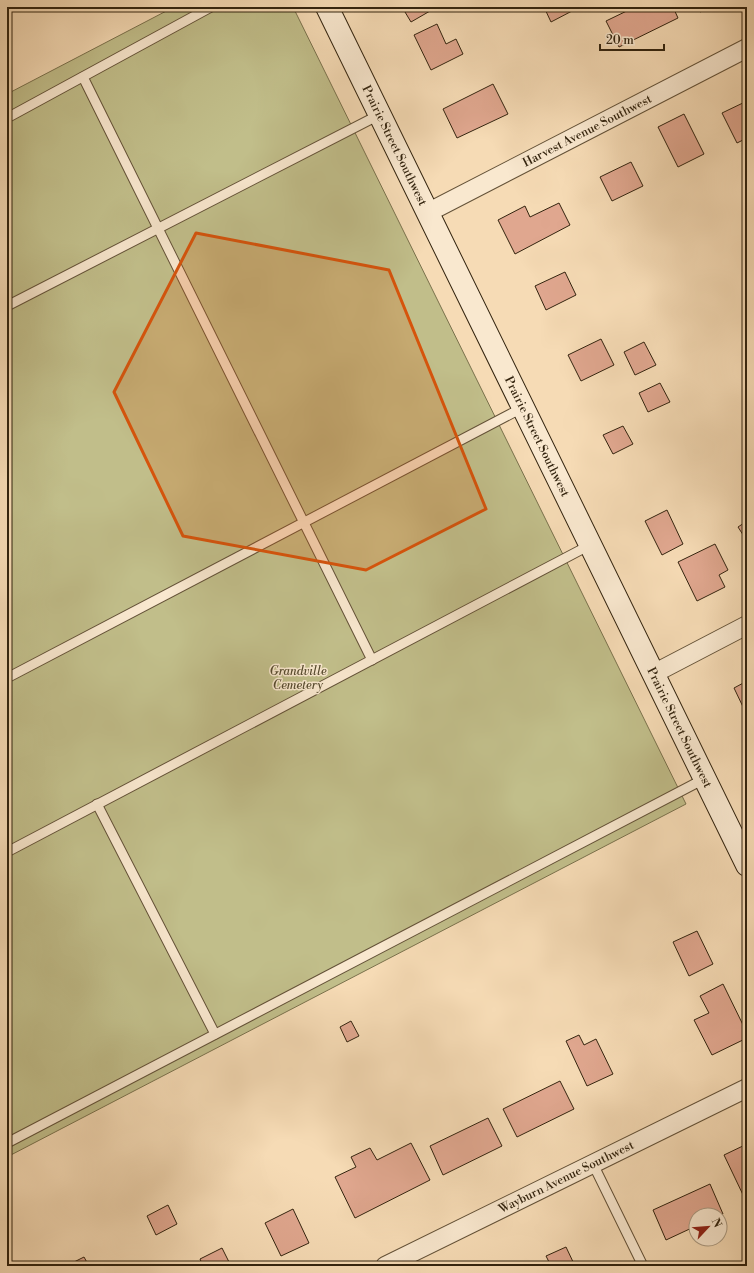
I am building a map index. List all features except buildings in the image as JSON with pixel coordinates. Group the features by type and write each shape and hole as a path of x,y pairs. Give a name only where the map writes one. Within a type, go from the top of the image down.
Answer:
{"street":[{"name":"Prairie Street Southwest","path":"327,7 378,114 747,865"},
{"name":"Harvest Avenue Southwest","path":"427,214 747,48"},
{"path":"653,674 747,626"},
{"name":"Wayburn Avenue Southwest","path":"385,1266 747,1088"}],"lane":[{"path":"7,118 211,7"},
{"path":"83,77 372,660"},
{"path":"7,306 378,114"},
{"path":"7,678 522,408"},
{"path":"7,852 590,545"},
{"path":"7,1143 704,779"},
{"path":"97,804 216,1034"},
{"path":"593,1164 643,1266"}],"highlighted area":[{"path":"196,233 389,270 486,509 366,570 183,536 114,392"}],"green space":[{"name":"Grandville Cemetery","path":"174,7 293,7 686,804 7,1157 7,94"}]}
